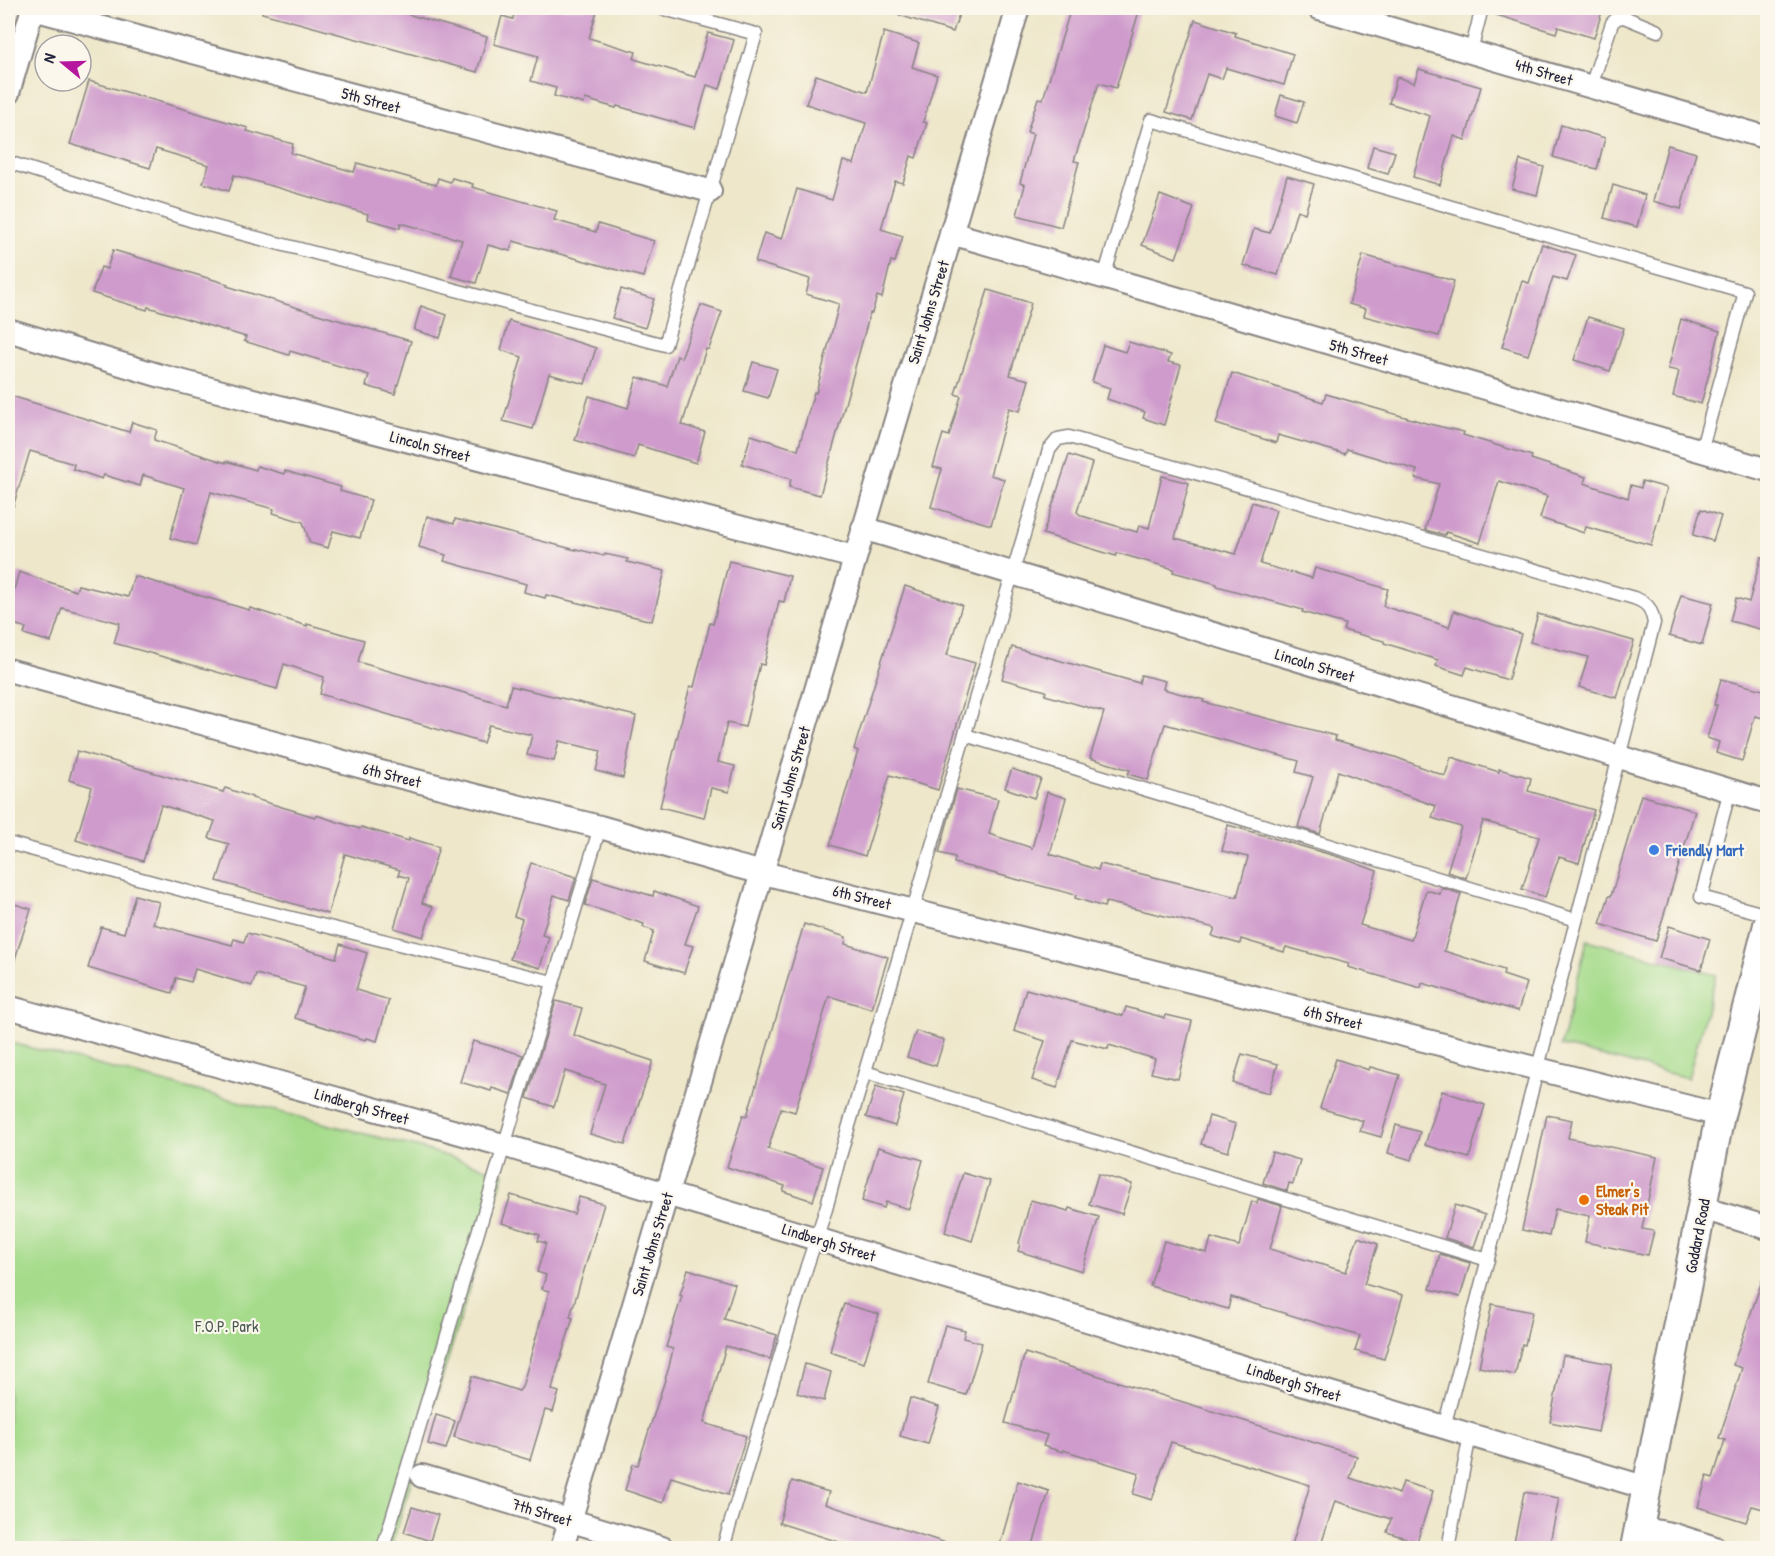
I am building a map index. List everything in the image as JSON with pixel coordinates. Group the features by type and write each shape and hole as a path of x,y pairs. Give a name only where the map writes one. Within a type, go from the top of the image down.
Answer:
{"street":[{"name":"5th Street","path":"33,8 710,191"},
{"path":"8,93 33,8"},
{"name":"Saint Johns Street","path":"562,1548 1018,8"},
{"name":"4th Street","path":"1320,8 1767,138"},
{"name":"5th Street","path":"951,233 1767,470"},
{"name":"Lincoln Street","path":"8,330 161,376 854,557"},
{"name":"Lincoln Street","path":"863,528 1767,802"},
{"name":"6th Street","path":"8,670 377,771 600,827 762,872 1720,1115"},
{"name":"Goddard Road","path":"1637,1538 1720,1115 1767,925"},
{"name":"Lindbergh Street","path":"8,1007 503,1145 1647,1488"},
{"path":"1702,1208 1767,1228"},
{"name":"7th Street","path":"422,1476 662,1548"},
{"path":"1637,1538 1671,1534 1715,1548"}],"lane":[{"path":"8,162 193,220 665,345 756,34 660,8"},
{"path":"1471,51 1482,8"},
{"path":"1591,86 1612,23 1617,18 1624,17 1658,31"},
{"path":"1104,278 1151,120 1744,292 1701,451"},
{"path":"723,1548 826,1209 1049,450 1058,439 1069,437 1634,598 1646,602 1652,612 1654,623 1444,1427"},
{"path":"965,735 1576,921"},
{"path":"1730,790 1701,897 1767,915"},
{"path":"383,1548 600,827"},
{"path":"8,843 215,899 553,982"},
{"path":"865,1072 1488,1260"},
{"path":"1448,1548 1470,1435"}],"green space":[{"path":"1587,940 1716,975 1688,1078 1561,1046"},
{"name":"F.O.P. Park","path":"8,1042 420,1148 504,1173 391,1548 8,1548"}],"building":[{"path":"263,8 410,8 407,14 487,37 477,72 262,13"},
{"path":"515,8 598,8 589,38 636,52 634,59 695,77 708,33 734,40 720,89 707,85 695,128 617,106 616,108 585,99 584,104 554,96 556,88 531,81 538,56 494,44 502,16 513,19"},
{"path":"890,8 961,8 953,32 889,12"},
{"path":"1071,8 1140,8 1116,88 1099,83 1074,161 1079,162 1061,227 1017,215 1025,185 1020,183 1033,134 1027,132 1038,98 1043,99"},
{"path":"1491,8 1603,8 1594,38 1558,27 1556,33 1490,13"},
{"path":"1195,20 1236,33 1235,36 1293,54 1284,85 1226,68 1222,79 1207,74 1192,120 1166,112"},
{"path":"884,32 919,43 912,67 937,75 923,122 927,123 916,158 911,156 903,183 895,181 881,229 903,236 895,262 891,261 882,298 877,296 872,313 870,313 820,495 789,487 791,479 742,464 751,435 798,450 814,392 816,393 839,304 806,294 810,279 755,262 764,233 782,239 797,189 832,200 843,161 854,164 866,123 806,104 816,75 867,92"},
{"path":"1419,69 1481,87 1465,140 1454,136 1440,185 1413,177 1430,116 1389,103 1397,77 1414,83"},
{"path":"93,82 248,128 247,131 293,144 291,153 354,172 357,163 436,185 438,178 450,182 452,178 473,184 472,187 557,211 554,220 596,232 598,224 654,241 643,277 513,241 510,251 488,245 476,283 451,276 462,240 401,223 400,228 367,219 368,214 234,175 229,191 203,183 209,165 156,149 150,168 70,144 85,93 93,93"},
{"path":"1281,95 1304,102 1297,123 1275,116"},
{"path":"1561,125 1605,138 1597,169 1553,157"},
{"path":"1668,145 1696,153 1681,209 1653,201"},
{"path":"1373,146 1395,152 1388,174 1367,168"},
{"path":"1520,160 1544,167 1537,195 1512,189"},
{"path":"1287,176 1314,184 1305,213 1297,210 1278,275 1243,265 1254,229 1270,233"},
{"path":"1613,185 1645,195 1637,227 1604,218"},
{"path":"1160,195 1194,208 1176,258 1142,245"},
{"path":"1542,244 1576,255 1567,281 1553,277 1528,355 1502,347 1522,281 1529,283"},
{"path":"113,250 411,341 395,394 366,386 369,375 290,351 289,355 244,341 246,337 148,307 147,310 92,293 101,267 107,269"},
{"path":"1363,255 1454,281 1439,336 1364,316 1366,309 1349,304"},
{"path":"621,289 654,299 645,328 612,318"},
{"path":"988,290 1031,303 1010,375 1029,380 1020,411 1009,408 990,475 1004,479 991,525 931,507 942,469 933,467 943,434 949,436 961,396 955,394"},
{"path":"701,305 722,312 709,349 706,349 682,425 705,432 696,463 638,445 634,458 575,440 589,396 628,408 637,377 667,386 677,356 681,358"},
{"path":"421,306 447,315 440,338 414,330"},
{"path":"1588,317 1624,328 1610,371 1574,360"},
{"path":"1681,319 1720,331 1701,404 1673,396 1679,371 1668,369"},
{"path":"509,321 596,348 585,384 549,374 533,429 503,421 522,357 501,350"},
{"path":"1129,342 1171,355 1168,362 1181,365 1164,425 1143,418 1145,412 1107,399 1110,388 1092,382 1103,345 1125,352"},
{"path":"753,362 777,369 768,398 744,391"},
{"path":"1232,373 1323,402 1326,394 1464,432 1463,435 1532,456 1531,459 1586,477 1584,483 1628,498 1631,485 1641,488 1642,481 1667,488 1651,545 1586,527 1584,533 1540,518 1547,496 1499,481 1480,543 1446,532 1445,535 1425,530 1439,484 1415,478 1417,470 1347,449 1345,454 1278,435 1276,443 1216,424"},
{"path":"8,395 129,432 132,422 157,430 154,440 226,463 226,461 256,470 257,466 284,474 285,471 341,487 340,491 371,500 360,538 333,531 328,548 310,543 303,522 273,513 274,509 211,492 196,545 170,538 184,488 143,475 140,486 104,475 102,479 73,469 74,464 30,451 13,507 8,506"},
{"path":"1069,455 1092,463 1077,512 1082,516 1137,532 1139,525 1149,528 1162,476 1189,483 1175,538 1236,554 1252,502 1276,510 1260,564 1312,578 1315,568 1388,589 1383,606 1449,627 1454,611 1521,634 1508,680 1467,667 1464,675 1436,666 1438,660 1384,643 1384,641 1343,630 1345,624 1173,572 1174,569 1117,553 1116,556 1043,534"},
{"path":"1701,509 1721,516 1713,541 1693,535"},
{"path":"427,516 454,524 455,519 576,550 628,559 627,562 665,571 652,621 546,595 545,598 524,592 526,584 444,561 446,555 419,547"},
{"path":"1761,557 1767,558 1767,631 1730,621 1736,598 1749,602"},
{"path":"729,561 790,576 784,602 779,601 764,665 760,664 745,727 727,723 718,762 735,766 729,792 711,788 704,818 660,807 690,686 694,687"},
{"path":"19,572 76,591 78,585 128,597 134,576 249,610 250,608 307,626 307,624 364,640 358,662 506,705 511,686 636,716 623,778 596,771 601,751 559,741 554,761 527,755 532,735 489,725 483,743 320,694 324,677 284,664 277,689 114,643 120,623 62,608 51,642 24,634 26,628 8,622 8,591 13,593"},
{"path":"905,586 962,605 947,655 975,663 938,790 890,775 865,856 830,845 858,751 854,749"},
{"path":"1681,595 1713,603 1702,645 1669,636"},
{"path":"1538,614 1634,641 1617,698 1579,687 1588,657 1530,642"},
{"path":"1012,647 1139,683 1141,675 1165,681 1163,689 1204,700 1203,702 1336,736 1335,740 1395,757 1445,776 1451,757 1499,772 1499,769 1531,778 1528,791 1594,810 1579,863 1559,857 1545,897 1522,889 1539,837 1483,821 1466,878 1447,872 1461,827 1432,818 1436,806 1338,771 1320,834 1298,827 1313,777 1296,772 1299,761 1165,724 1148,780 1128,774 1130,770 1090,758 1104,712 1045,695 1046,691 1002,679"},
{"path":"1721,679 1767,691 1767,719 1755,716 1742,761 1716,753 1719,742 1707,738 1717,705 1714,705"},
{"path":"77,751 223,792 225,788 360,829 361,827 439,847 422,903 433,907 423,937 394,928 409,878 398,875 400,870 345,854 328,914 217,881 229,844 209,838 215,821 161,805 143,861 76,840 92,787 69,780"},
{"path":"1012,769 1041,779 1034,798 1005,788"},
{"path":"957,789 998,799 989,834 1032,848 1047,792 1066,798 1050,854 1098,870 1100,864 1237,897 1248,857 1222,851 1228,825 1342,858 1377,871 1360,925 1411,940 1426,890 1440,894 1442,888 1461,894 1444,951 1504,970 1503,975 1527,983 1518,1011 1422,983 1421,988 1348,967 1349,964 1286,947 1284,952 1241,939 1240,944 1212,936 1215,928 1106,902 1104,907 1075,898 1076,895 954,863 955,857 939,853"},
{"name":"Friendly Mart","path":"1641,795 1695,811 1656,941 1600,924 1609,896 1611,896"},
{"path":"531,863 576,877 569,900 554,895 542,935 549,937 540,968 510,959 522,919 514,916"},
{"path":"593,878 653,896 654,891 698,906 685,944 693,946 684,973 645,961 654,931 643,927 644,924 585,905"},
{"path":"135,895 159,902 153,924 232,945 234,939 244,942 247,933 336,958 340,944 367,953 356,990 389,1000 377,1041 367,1038 366,1040 295,1018 305,987 256,974 252,986 195,969 191,982 176,978 172,993 88,968 101,927 124,933"},
{"path":"8,902 31,909 12,968 8,967"},
{"path":"804,924 846,937 845,944 888,957 872,1009 829,996 795,1112 781,1108 768,1149 823,1167 813,1201 783,1191 785,1186 727,1167 743,1115 747,1116"},
{"path":"1669,926 1710,939 1701,970 1659,958"},
{"path":"1026,989 1123,1016 1126,1007 1165,1018 1166,1015 1192,1021 1178,1079 1151,1073 1155,1059 1109,1045 1108,1049 1072,1040 1057,1088 1032,1080 1045,1041 1014,1031"},
{"path":"556,1001 582,1008 574,1035 653,1061 625,1144 590,1134 605,1084 565,1071 554,1107 527,1098"},
{"path":"916,1031 944,1040 936,1066 907,1057"},
{"path":"473,1041 523,1055 511,1094 460,1082"},
{"path":"1242,1054 1278,1064 1269,1093 1233,1083"},
{"path":"1336,1059 1369,1070 1370,1067 1400,1075 1381,1137 1360,1131 1363,1121 1320,1108"},
{"path":"876,1086 904,1095 895,1126 866,1117"},
{"path":"1442,1091 1485,1105 1469,1158 1425,1145"},
{"name":"Elmer's Steak Pit","path":"1547,1115 1572,1120 1568,1138 1657,1157 1642,1229 1654,1231 1648,1255 1585,1242 1590,1216 1555,1209 1549,1236 1522,1230"},
{"path":"1209,1116 1236,1124 1228,1152 1201,1144"},
{"path":"1396,1125 1420,1132 1412,1160 1388,1153"},
{"path":"878,1147 923,1160 909,1209 886,1202 884,1208 862,1201"},
{"path":"1272,1152 1300,1160 1293,1184 1289,1183 1287,1191 1263,1183"},
{"path":"963,1173 990,1181 972,1241 945,1232"},
{"path":"1098,1174 1132,1184 1122,1214 1089,1204"},
{"path":"511,1195 574,1214 579,1197 604,1204 570,1317 573,1318 555,1377 552,1390 559,1392 553,1412 545,1410 530,1460 454,1437 472,1376 519,1391 522,1387 549,1291 542,1289 546,1275 537,1272 546,1243 538,1241 540,1235 502,1223"},
{"path":"1258,1199 1282,1206 1270,1249 1346,1272 1358,1237 1378,1244 1364,1284 1403,1295 1384,1359 1355,1351 1360,1336 1231,1297 1228,1309 1150,1286 1164,1241 1207,1253 1211,1238 1239,1246 1252,1201 1257,1203"},
{"path":"1031,1200 1099,1217 1082,1271 1018,1251"},
{"path":"1455,1205 1485,1215 1474,1247 1445,1238"},
{"path":"1440,1254 1470,1263 1460,1297 1430,1289"},
{"path":"688,1269 735,1284 724,1319 777,1335 770,1359 726,1346 704,1423 746,1436 728,1495 671,1477 663,1503 625,1490 633,1464 638,1465 669,1367 673,1349 666,1347"},
{"path":"1764,1275 1767,1276 1767,1450 1760,1473 1767,1476 1767,1510 1752,1506 1746,1522 1698,1507 1707,1476 1713,1478 1725,1440 1719,1438 1742,1368 1733,1365"},
{"path":"844,1304 879,1314 864,1363 830,1352 834,1331"},
{"path":"1492,1304 1532,1312 1525,1345 1522,1344 1515,1375 1479,1367"},
{"path":"945,1325 965,1330 963,1338 982,1343 966,1395 928,1384"},
{"path":"1025,1353 1357,1456 1350,1478 1399,1494 1403,1482 1433,1491 1417,1542 1387,1532 1391,1519 1335,1501 1320,1548 1291,1548 1310,1485 1171,1442 1152,1500 1133,1494 1139,1473 1043,1446 1047,1435 1005,1423"},
{"path":"1563,1355 1612,1364 1598,1432 1550,1422"},
{"path":"805,1364 831,1372 824,1401 797,1393"},
{"path":"910,1398 939,1407 928,1444 900,1436"},
{"path":"436,1415 455,1421 446,1449 428,1444"},
{"path":"792,1481 829,1492 825,1504 949,1544 948,1548 858,1548 779,1523"},
{"path":"1018,1481 1049,1491 1032,1548 999,1548"},
{"path":"1524,1492 1559,1498 1549,1548 1513,1548"},
{"path":"412,1507 438,1515 430,1541 404,1532"}],"railway":[{"path":"1761,8 1768,12"}],"place":[{"name":"Friendly Mart","path":"1654,850"},
{"name":"Elmer's Steak Pit","path":"1584,1200"}]}
